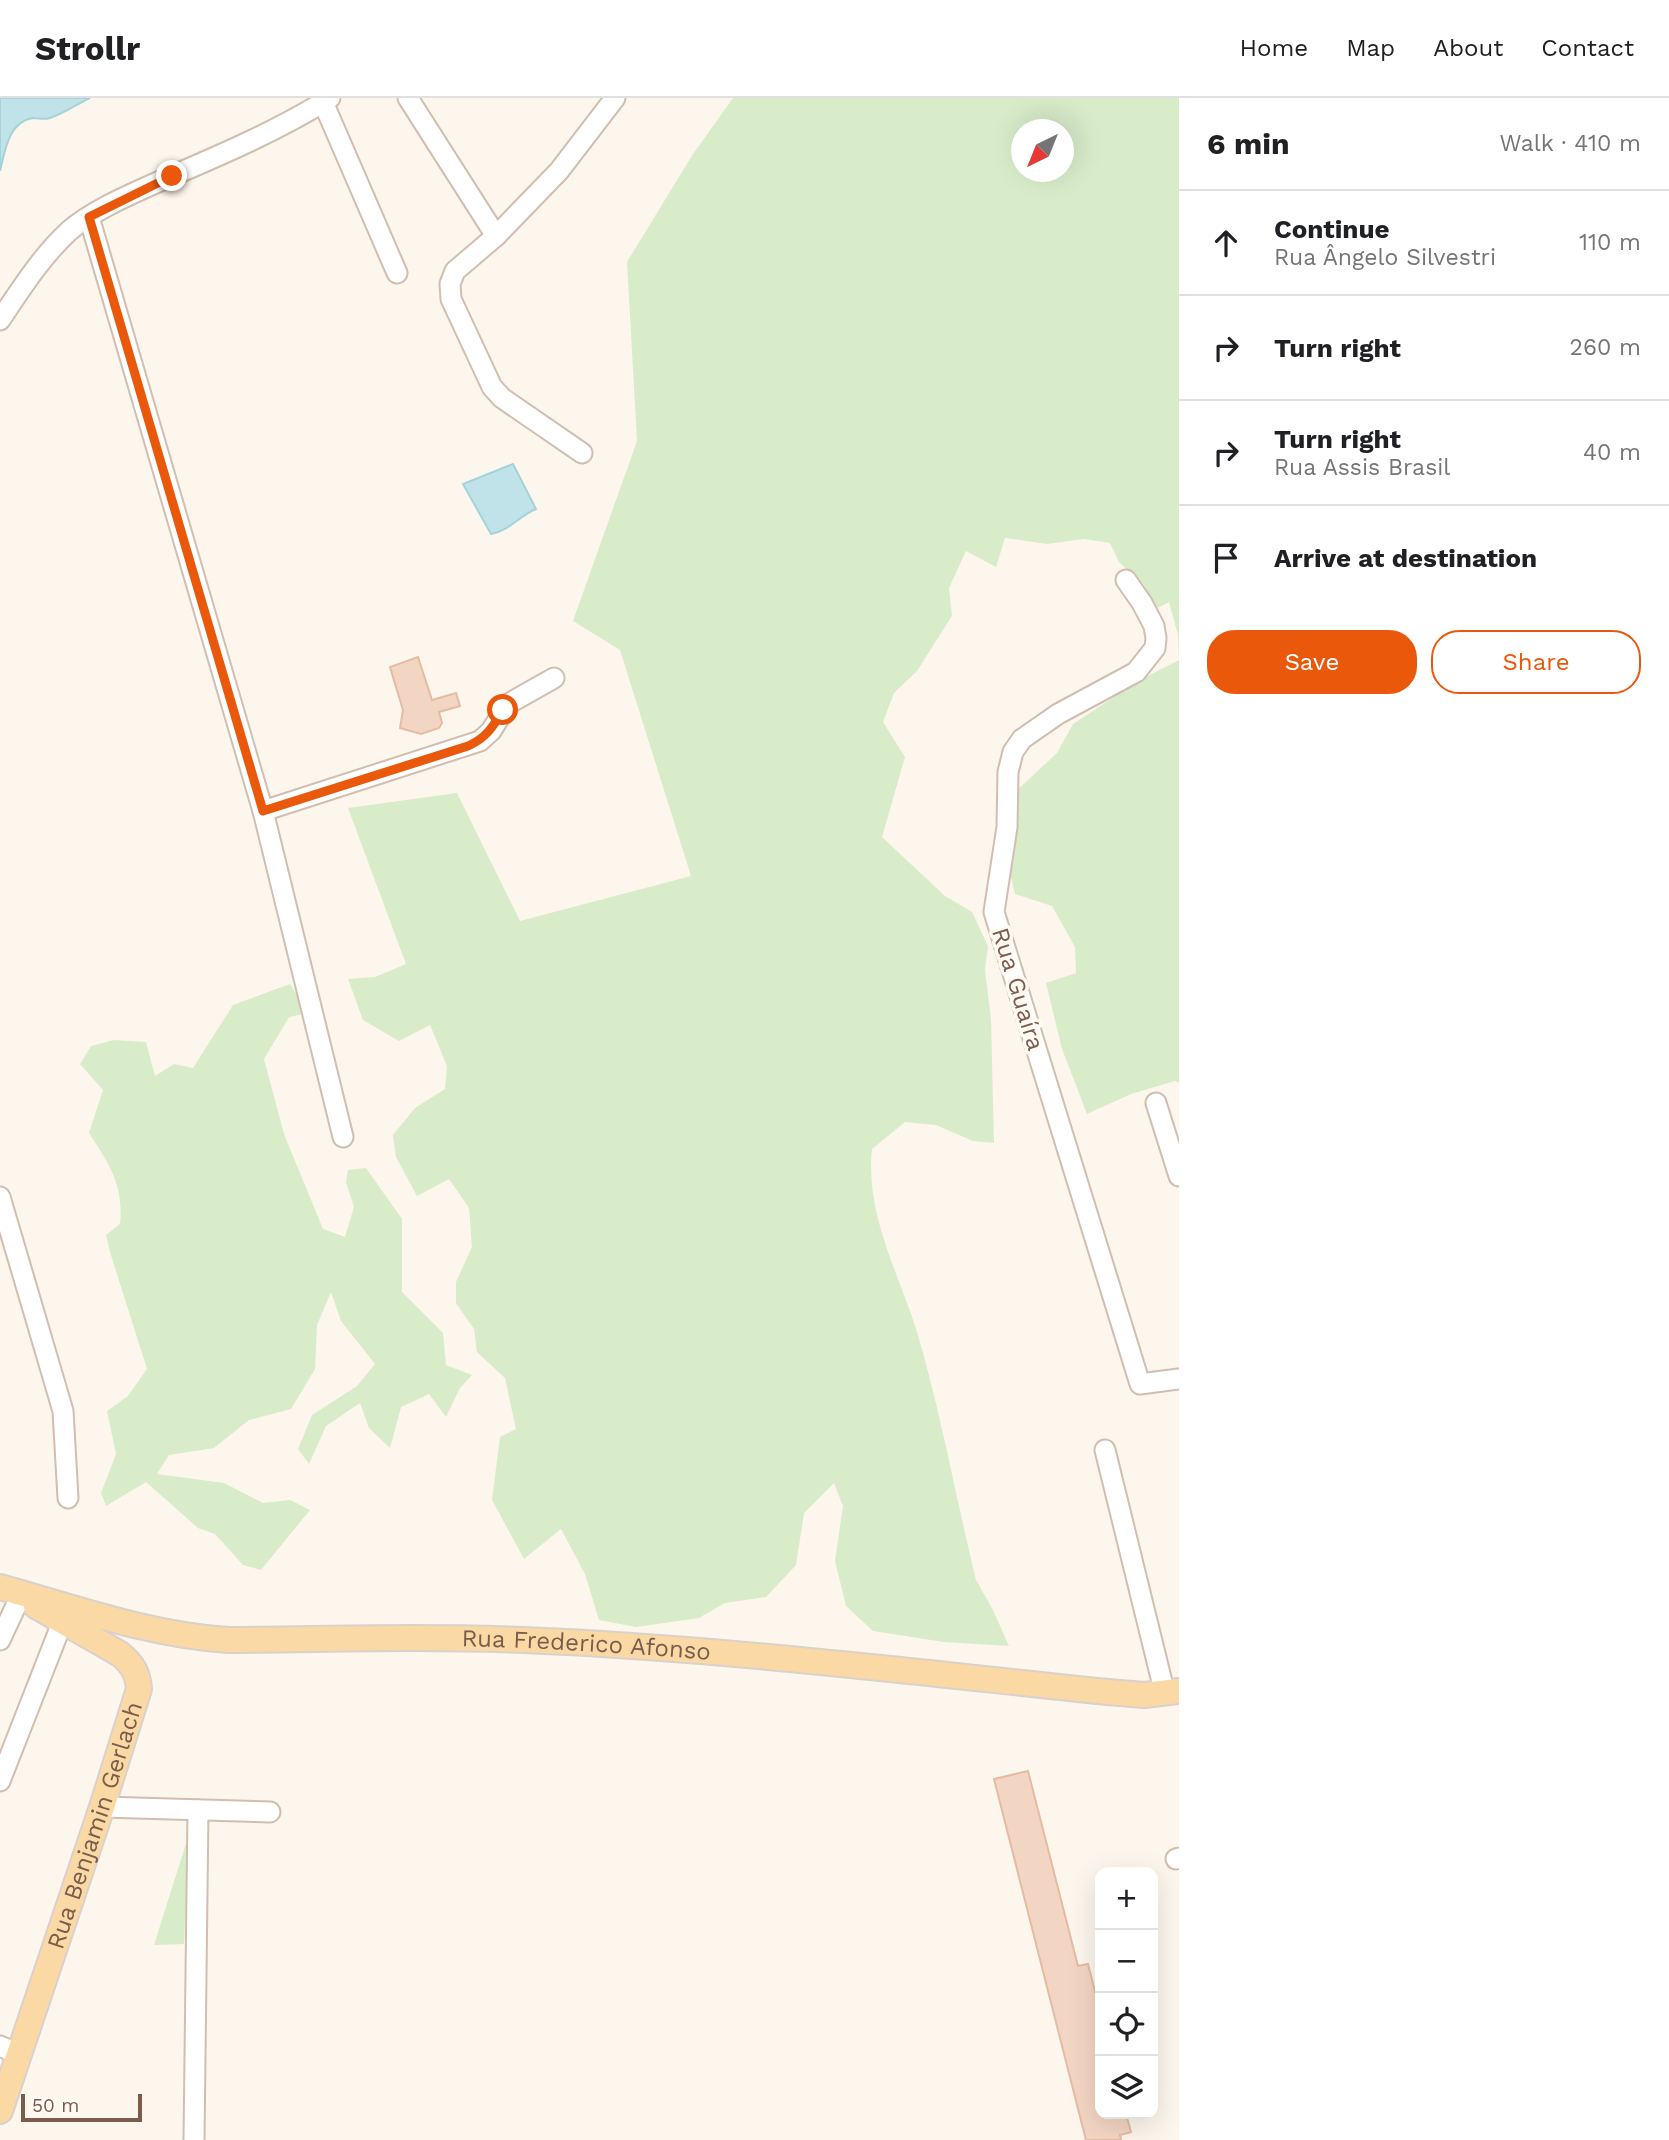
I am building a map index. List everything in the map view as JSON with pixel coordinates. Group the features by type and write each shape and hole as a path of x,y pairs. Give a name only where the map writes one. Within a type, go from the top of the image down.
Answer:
{"main road":[{"name":"Rua Frederico Afonso","path":"11,1590 133,1626 197,1638 228,1640 422,1637 538,1640 707,1651 1108,1692 1172,1692"},
{"name":"Rua Benjamin Gerlach","path":"0,2112 9,2050 102,1807 139,1689 139,1679 132,1663 11,1590"}],"street":[{"path":"408,98 496,236"},
{"path":"582,453 502,398 492,387 451,299 450,284 455,271 496,236 559,171 614,98"},
{"path":"0,320 30,275 50,251 70,230 89,217 148,187 271,132 327,100 397,273"},
{"path":"89,217 263,811 343,1137"},
{"name":"Rua Guaíra","path":"1126,580 1154,626 1155,648 1136,672 1058,714 1022,739 1013,752 1008,772 1007,827 994,912 1140,1384 1179,1379"},
{"path":"263,811 480,741 491,731 509,705 554,678"},
{"path":"1156,1103 1179,1176"},
{"path":"0,1197 63,1411 68,1498"},
{"path":"1105,1450 1172,1692"},
{"path":"0,1640 11,1590"},
{"path":"0,1782 62,1623"},
{"path":"102,1807 271,1812"},
{"path":"194,2140 198,1810"}],"green space":[{"path":"733,98 1179,98 1179,660 1178,635 1169,602 1150,612 1140,598 1144,585 1119,562 1110,543 1084,539 1047,544 1005,538 996,567 966,551 949,588 952,616 917,671 894,693 883,722 905,757 882,837 945,896 972,912 988,946 985,970 991,1019 994,1143 973,1141 936,1125 905,1122 872,1149 873,1196 885,1242 926,1363 976,1580 1009,1646 944,1642 873,1631 846,1606 835,1561 843,1506 834,1483 804,1513 796,1565 766,1597 725,1603 699,1618 636,1627 599,1620 585,1574 561,1529 524,1559 492,1500 500,1437 516,1429 505,1378 477,1352 474,1329 456,1303 456,1282 472,1247 469,1208 449,1179 417,1196 396,1157 393,1135 415,1108 445,1089 447,1066 430,1025 399,1041 363,1020 348,979 375,977 406,964 348,808 457,793 520,921 691,876 620,650 573,621 637,441 627,262 693,154"},
{"path":"1179,660 1179,1083 1175,1081 1131,1094 1087,1114 1062,1049 1046,983 1076,973 1075,947 1052,906 1015,894 1007,861 1016,791 1057,753 1073,724 1140,680"},
{"path":"290,984 308,1013 289,1017 264,1059 284,1134 323,1229 345,1237 354,1207 346,1182 348,1170 366,1168 402,1219 402,1292 443,1333 446,1365 472,1375 460,1388 446,1417 429,1394 401,1407 390,1448 369,1428 360,1403 326,1426 309,1464 298,1449 312,1415 357,1386 375,1364 341,1321 331,1292 317,1325 315,1369 291,1409 249,1420 214,1448 169,1455 157,1474 224,1483 263,1503 290,1500 310,1510 261,1570 243,1565 215,1534 198,1528 146,1482 106,1506 101,1493 116,1454 107,1411 128,1396 147,1369 106,1235 120,1224 120,1198 109,1165 89,1133 103,1090 80,1064 91,1046 114,1040 146,1042 155,1076 174,1064 193,1068 233,1005"},
{"path":"189,1834 184,1944 154,1945"}],"water":[{"path":"0,98 90,98 55,116 46,119 33,118 18,125 6,146 0,171"},
{"path":"513,464 536,509 503,530 491,534 463,484"}],"building":[{"path":"418,657 432,700 456,693 460,706 439,712 442,723 439,728 421,734 400,728 403,710 390,667"},
{"path":"1028,1771 1078,1966 1088,1964 1095,1991 1095,2119 1127,2119 1131,2132 1120,2135 1121,2140 1086,2140 994,1779"}],"route":[{"path":"172,176 89,217 263,811 480,741 491,731 503,710"}]}
